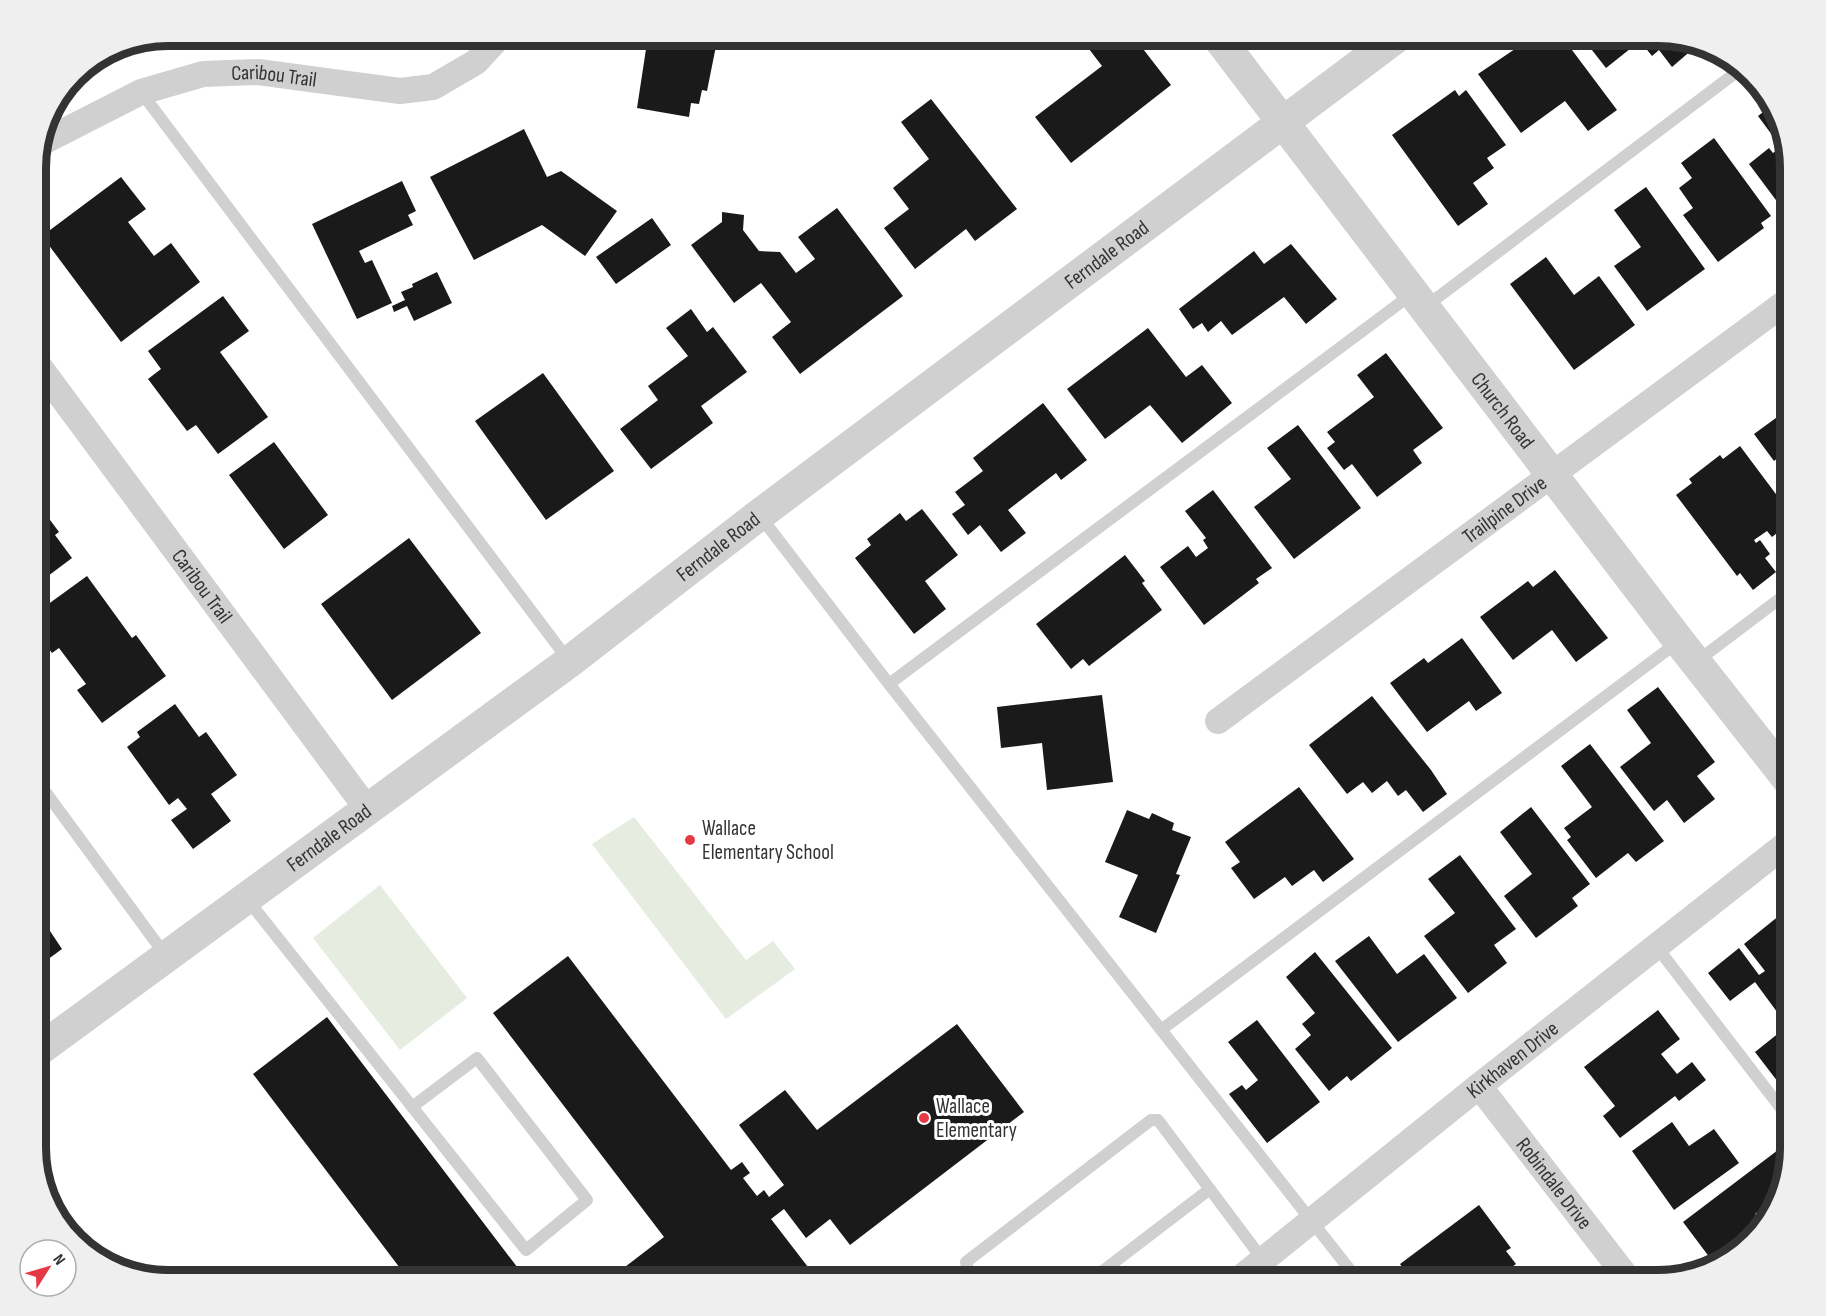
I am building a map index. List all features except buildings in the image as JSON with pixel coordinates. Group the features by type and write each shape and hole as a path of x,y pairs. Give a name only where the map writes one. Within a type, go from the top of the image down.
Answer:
{"street":[{"name":"Caribou Trail","path":"51,138 141,92 203,74 258,72 400,91 434,87 476,62 491,46"},
{"name":"Church Road","path":"1225,46 1780,769"},
{"name":"Ferndale Road","path":"47,1044 569,662 759,515 1384,46"},
{"name":"Trailpine Drive","path":"1218,721 1780,305"},
{"name":"Caribou Trail","path":"47,377 368,810"},
{"name":"Kirkhaven Drive","path":"1250,1270 1780,849"},
{"name":"Robindale Drive","path":"1479,1086 1621,1270"}],"lane":[{"path":"888,684 1367,329 1419,299 1734,74"},
{"path":"141,92 569,662"},
{"path":"759,515 888,684 1350,1270"},
{"path":"1161,1030 1688,651 1780,597"},
{"path":"47,794 166,956"},
{"path":"247,899 411,1107 526,1250 587,1200 477,1058 411,1107"},
{"path":"1656,946 1780,1107"},
{"path":"969,1270 966,1262 1150,1120 1158,1120 1263,1260"},
{"path":"1104,1270 1210,1189"}],"shaded area":[{"path":"634,817 746,960 773,941 795,969 726,1019 592,844"},
{"path":"380,885 467,998 400,1050 313,938"}],"place":[{"name":"Wallace Elementary School","path":"690,840"},
{"name":"Wallace Elementary","path":"924,1118"}]}
